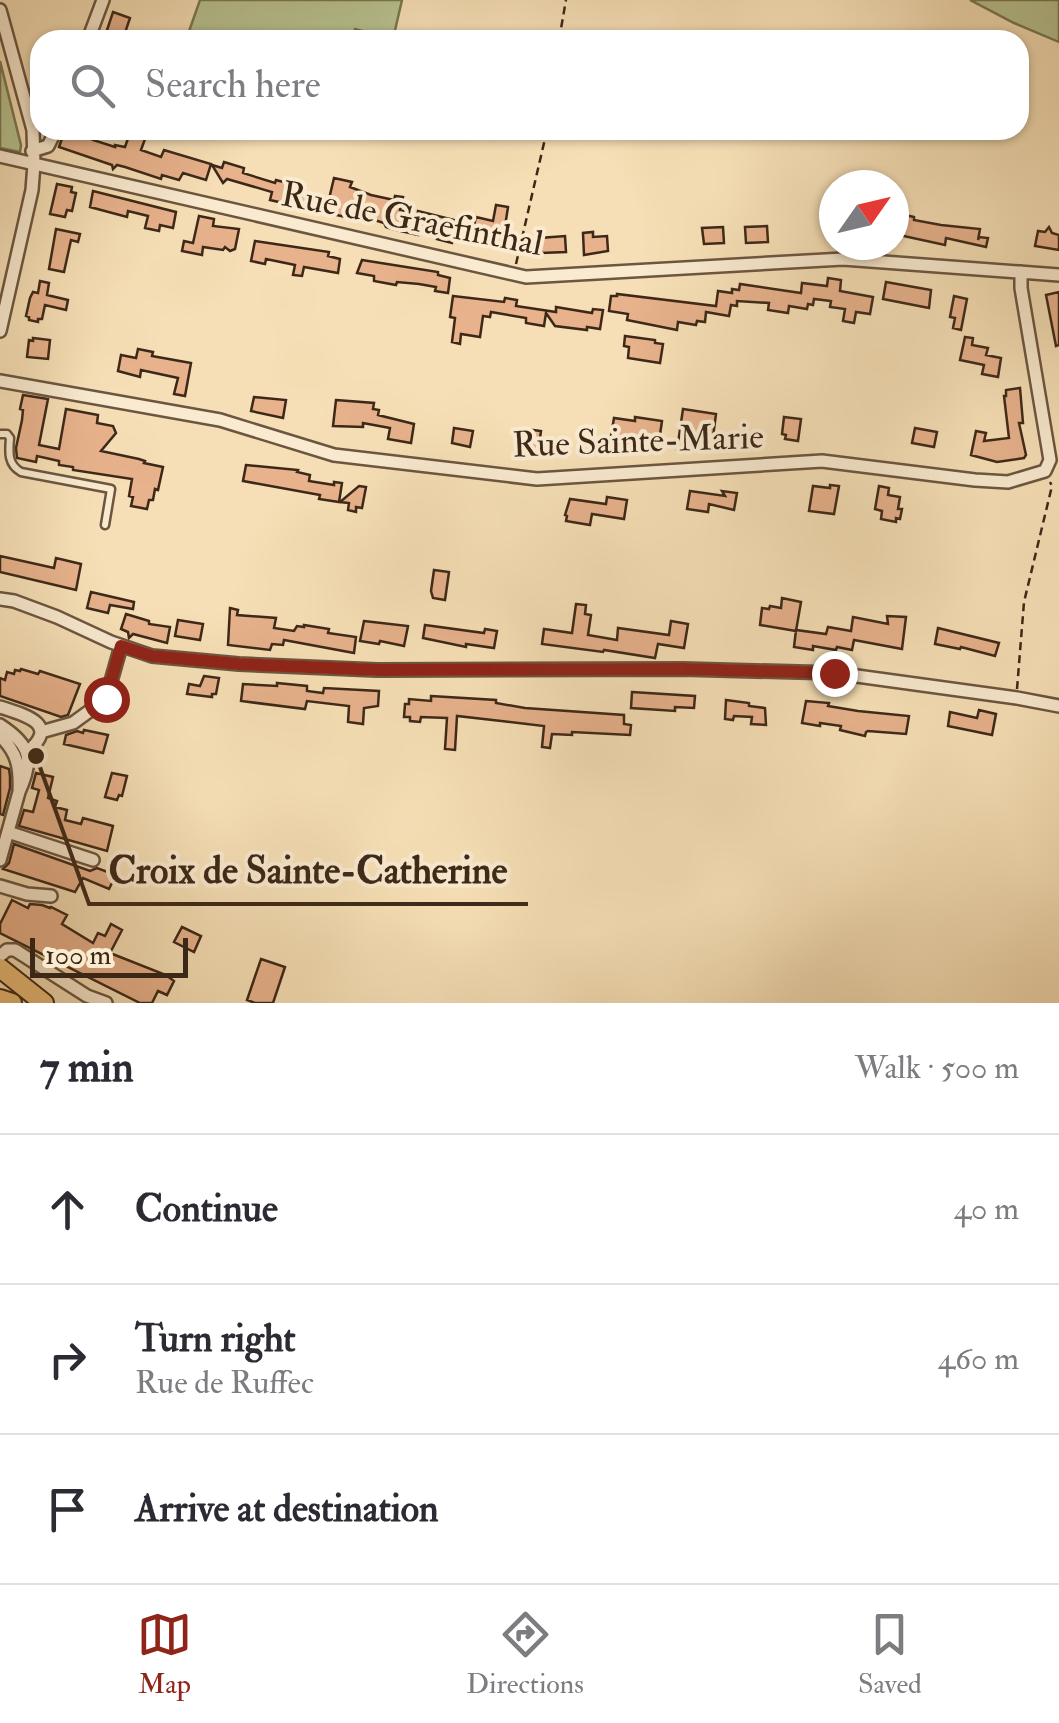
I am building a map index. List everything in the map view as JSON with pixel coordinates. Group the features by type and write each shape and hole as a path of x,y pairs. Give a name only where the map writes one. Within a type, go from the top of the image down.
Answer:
{"main road":[{"path":"3,974 41,1002"},
{"path":"0,999 12,1003"}],"street":[{"path":"92,30 103,0"},
{"path":"0,10 30,120"},
{"path":"0,330 32,190 32,140"},
{"path":"32,150 48,146 51,140"},
{"name":"Rue de Graefinthal","path":"0,156 526,278 843,259 1059,275"},
{"path":"1021,272 1050,460 1044,472"},
{"name":"Rue Sainte-Marie","path":"0,381 220,420 334,456 537,479 822,461 1008,482 1044,472"},
{"path":"0,599 57,617 152,656 378,670 683,669 834,673 1059,706"},
{"path":"41,732 73,723 106,699 121,646"},
{"path":"0,707 31,718 38,725 40,740 27,752"},
{"path":"0,725 20,739 27,752 28,768 0,860"},
{"path":"0,736 18,760 19,792"},
{"path":"8,832 93,860"},
{"path":"0,886 51,896"},
{"path":"0,956 14,950 87,996 106,1003"},
{"path":"41,1002 52,975"}],"lane":[{"path":"0,434 10,438 10,462 20,472 112,489 105,526"}],"path":[{"path":"561,30 566,0"},
{"path":"514,275 545,140"},
{"path":"1016,698 1024,602 1052,486 1044,472"}],"green space":[{"path":"200,0 402,0 395,30 189,30"},
{"path":"970,0 1059,0 1059,42 1014,23"},
{"path":"0,61 21,145 20,152 0,148"}],"building":[{"path":"113,12 130,18 126,30 107,30"},
{"path":"61,140 93,140 125,147 127,140 145,140 141,150 161,157 164,150 211,164 206,180 183,173 179,180 162,175 161,179 117,165 113,169 112,165 59,147"},
{"path":"224,162 244,168 243,173 291,184 290,190 329,199 334,178 352,182 350,187 371,195 394,200 395,196 403,197 400,210 417,216 418,211 474,225 476,217 493,221 496,205 508,207 504,233 510,234 507,250 453,238 452,243 437,239 438,235 392,229 368,218 350,218 270,200 272,192 227,179 223,183 212,165 222,168"},
{"path":"57,184 72,187 71,192 76,193 72,211 67,210 65,217 50,214"},
{"path":"93,191 176,212 173,228 145,228 148,216 128,211 127,217 90,207"},
{"path":"199,216 214,219 213,226 239,229 235,249 203,247 202,255 182,251 184,241 193,243"},
{"path":"909,216 914,220 980,229 978,240 988,238 986,247 946,238 945,245 909,237"},
{"path":"767,226 768,242 746,243 745,227"},
{"path":"723,227 724,243 704,244 702,228"},
{"path":"1049,227 1059,235 1059,250 1035,246 1038,231 1045,232"},
{"path":"56,229 80,234 78,242 71,240 64,272 49,269"},
{"path":"593,232 593,237 607,236 608,251 584,255 583,233"},
{"path":"565,236 566,252 541,253 540,238"},
{"path":"255,241 329,252 328,256 340,259 338,273 304,267 302,276 293,275 295,265 266,259 265,264 251,261"},
{"path":"362,260 438,272 450,278 448,293 419,284 374,281 374,276 357,273"},
{"path":"828,278 841,280 840,291 873,297 870,314 856,312 854,323 843,321 845,309 830,307 831,301 814,299 807,309 789,306 788,313 768,310 769,303 737,301 737,306 731,305 729,316 706,312 705,322 678,322 677,330 627,320 628,314 609,311 611,296 617,294 716,306 718,291 732,293 732,289 739,290 740,284 801,293 802,283 827,286"},
{"path":"40,281 49,283 47,295 68,300 66,310 45,305 38,322 26,316"},
{"path":"886,282 931,290 929,308 883,299"},
{"path":"1059,292 1059,345 1056,346 1046,295"},
{"path":"453,296 504,302 505,298 517,300 516,306 556,312 556,307 592,313 593,309 603,310 600,329 555,326 546,313 544,326 526,323 526,318 491,312 490,317 483,316 480,337 461,334 460,344 452,342"},
{"path":"954,296 967,299 961,330 953,328 955,318 950,317"},
{"path":"625,336 663,344 660,363 628,358"},
{"path":"965,337 973,338 972,345 988,348 986,355 1001,358 998,377 982,374 984,365 960,360"},
{"path":"29,340 50,340 48,359 27,357"},
{"path":"138,349 153,352 152,356 191,363 185,396 174,394 178,378 141,370 140,377 118,371 121,355 136,358"},
{"path":"1020,388 1024,458 997,462 971,455 976,431 986,433 984,441 1009,438 1004,396 1006,390"},
{"path":"23,395 48,399 39,445 59,449 66,409 98,415 97,423 113,426 116,433 101,451 163,467 158,490 155,489 147,509 131,506 132,479 73,470 59,465 59,461 37,456 36,462 17,458"},
{"path":"254,397 286,400 283,418 251,411"},
{"path":"336,400 374,403 378,415 414,424 411,443 388,439 390,428 363,423 363,427 333,426"},
{"path":"683,409 716,414 713,437 718,438 717,448 706,446 708,437 691,435 689,452 677,450"},
{"path":"635,417 662,421 658,448 610,442 614,418 635,421"},
{"path":"784,417 801,419 798,441 785,439 782,434"},
{"path":"454,428 473,431 470,447 452,443"},
{"path":"915,428 937,432 934,447 912,443"},
{"path":"518,431 541,431 538,452 516,446"},
{"path":"246,465 298,470 310,475 309,481 342,483 339,502 243,481"},
{"path":"359,486 366,487 362,508 356,507 356,512 348,510 349,503 340,502"},
{"path":"813,486 839,486 834,514 809,511"},
{"path":"879,486 889,488 888,495 900,497 898,509 902,509 896,522 881,519 882,511 875,509"},
{"path":"690,491 725,496 722,491 737,493 734,510 709,504 708,512 687,509"},
{"path":"607,497 627,500 624,519 592,514 590,525 566,521 570,499 606,504"},
{"path":"0,556 54,568 56,558 81,564 76,590 0,572"},
{"path":"434,570 449,572 445,600 433,598"},
{"path":"91,592 134,602 133,609 110,605 108,613 87,608"},
{"path":"782,598 801,602 796,631 760,625 762,608 781,608"},
{"path":"576,604 586,605 585,614 591,615 588,635 617,640 618,628 669,635 671,621 688,624 684,648 658,644 655,658 542,644 544,629 572,633"},
{"path":"230,608 238,610 237,615 276,618 274,628 294,631 304,625 356,637 354,653 284,640 283,645 272,644 270,650 228,645"},
{"path":"126,614 149,624 170,627 167,643 133,634 129,638 128,632 121,629"},
{"path":"887,616 906,617 902,649 854,640 852,650 794,647 796,630 826,634 828,627 851,631 853,617 888,624"},
{"path":"178,620 203,624 200,640 175,636"},
{"path":"364,621 408,626 404,646 360,641"},
{"path":"425,625 484,633 485,629 497,631 494,648 423,638"},
{"path":"938,628 999,643 995,656 935,644"},
{"path":"21,669 80,684 68,715 61,717 0,696 0,678 5,680 7,672 14,674"},
{"path":"204,676 219,678 216,694 187,694 189,684 200,686"},
{"path":"243,684 307,686 307,691 323,693 324,688 379,691 378,706 364,708 363,724 348,722 349,706 307,701 305,709 241,701"},
{"path":"632,692 695,696 694,708 631,708"},
{"path":"431,696 624,715 624,724 631,725 630,735 552,734 550,748 542,747 544,726 457,716 455,750 445,749 447,718 421,717 420,722 404,717 409,699 431,701"},
{"path":"726,700 765,708 766,725 751,724 752,717 725,719"},
{"path":"806,701 909,716 906,734 868,731 865,736 840,730 841,726 802,723"},
{"path":"979,710 996,714 992,735 948,726 950,712 977,718"},
{"path":"84,730 108,735 103,753 64,744 66,735"},
{"path":"0,766 9,769 10,776 3,815 0,814"},
{"path":"36,773 53,777 48,798 57,801 55,807 67,810 65,820 81,824 83,818 113,826 107,851 19,826 24,810 33,812 39,790 32,788"},
{"path":"112,773 127,776 122,796 117,800 105,797"},
{"path":"14,844 90,871 97,868 116,875 109,889 83,878 75,892 3,869 9,863"},
{"path":"12,900 28,908 30,904 51,907 67,915 62,924 93,943 98,933 105,936 111,924 122,930 110,953 166,975 174,981 167,995 158,991 152,1003 140,1003 0,933 0,924"},
{"path":"182,927 201,936 194,952 174,942"},
{"path":"261,959 285,967 273,1003 247,1000"}],"place":[{"name":"Croix de Sainte-Catherine","path":"36,756"}],"route":[{"path":"106,699 121,646 152,656 378,670 683,669 834,673"}]}
